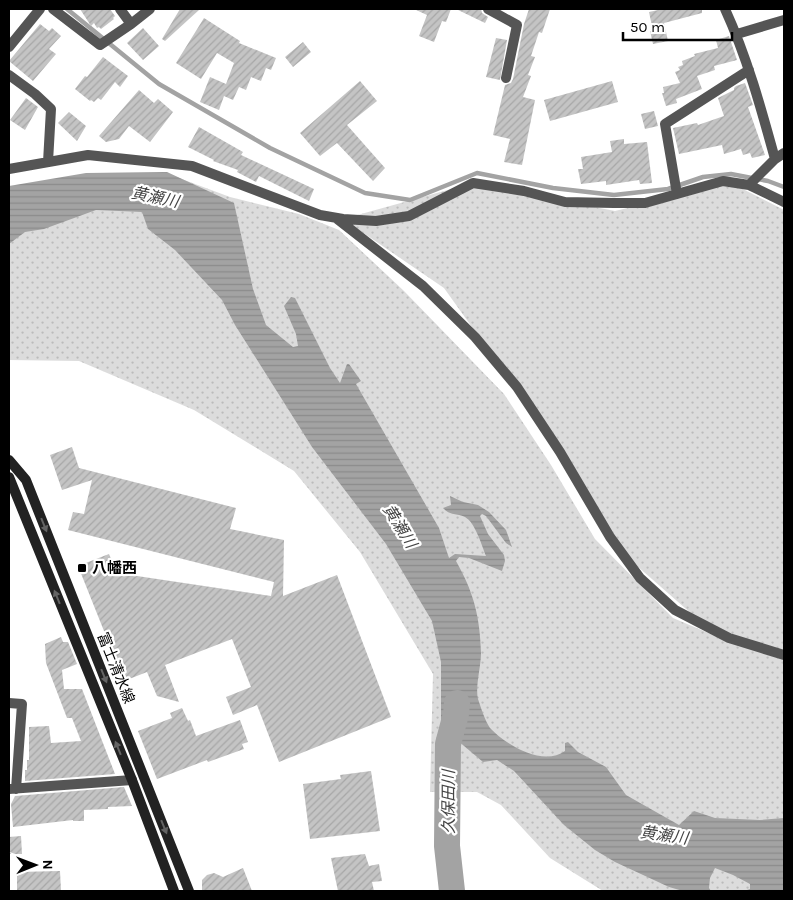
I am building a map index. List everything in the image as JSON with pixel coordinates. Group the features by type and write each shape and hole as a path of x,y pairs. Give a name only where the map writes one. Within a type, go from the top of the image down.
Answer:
{"main road":[{"name":"富士清水線","path":"9,460 26,480 189,891"},
{"name":"富士清水線","path":"9,477 132,780 174,891"}],"street":[{"path":"9,47 40,9"},
{"path":"53,9 100,45 150,9"},
{"path":"120,9 131,24"},
{"path":"488,9 517,25 506,78"},
{"path":"726,9 749,70 775,159"},
{"path":"737,34 784,20"},
{"path":"677,194 665,124 749,70"},
{"path":"9,75 35,94 50,109 48,162"},
{"path":"749,185 775,159 784,153"},
{"path":"9,169 88,155 192,166 320,215 376,221 409,216 473,184 524,192 565,202 645,203 723,182 749,185 784,202"},
{"path":"335,218 423,286 475,337 518,387 560,452 610,537 640,578 675,610 729,638 784,654"},
{"path":"9,703 22,704 12,789 132,780"}],"shaded area":[{"path":"163,172 230,197 299,214 339,230 404,291 504,394 551,465 595,539 673,618 718,637 620,551 537,418 444,288 343,219 473,183 615,211 731,183 784,210 784,891 603,891 550,858 501,805 477,792 430,792 433,674 360,552 294,471 194,410 79,361 9,360 9,190"}],"water":[{"name":"黄瀬川","path":"167,172 234,203 253,289 266,325 293,347 298,346 296,334 284,306 291,297 295,298 330,368 340,383 347,364 349,364 361,381 356,384 439,528 449,558 455,554 486,556 478,535 469,520 448,512 443,508 451,505 450,496 463,502 478,505 489,512 506,530 512,547 506,543 486,516 482,514 480,516 488,534 504,555 505,561 502,571 469,558 459,557 456,561 472,595 475,606 481,653 477,694 486,722 490,728 515,747 525,752 546,757 565,751 565,743 568,742 578,752 606,767 626,795 679,825 694,811 715,818 760,820 784,818 783,891 744,891 750,889 750,884 715,868 710,878 709,888 711,891 683,891 669,887 615,862 595,850 564,825 514,771 497,760 483,762 457,740 441,735 441,662 432,621 386,544 312,447 235,325 222,300 175,250 148,229 142,212 96,210 44,229 25,232 9,244 9,186 86,173"}],"building":[{"path":"80,9 110,9 115,16 114,19 101,29 97,28 94,23 91,26"},
{"path":"180,9 200,9 165,41 162,39"},
{"path":"414,9 451,9 446,22 442,21 434,42 419,36 427,15"},
{"path":"456,9 481,9 482,13 488,17 485,23"},
{"path":"529,9 550,9 542,33 539,32 531,56 535,57 528,75 531,76 523,97 535,100 522,165 504,162 510,139 493,135 505,85 511,83 513,79 524,24"},
{"path":"663,9 702,9 702,13 664,23 668,41 653,44 650,31 653,31 649,12"},
{"path":"204,18 240,41 239,43 276,58 271,70 266,68 261,81 251,77 246,90 239,87 233,100 224,96 219,110 200,102 210,77 226,84 234,63 217,53 201,79 176,63"},
{"path":"40,24 49,31 52,28 61,36 49,49 56,54 33,81 9,61"},
{"path":"143,28 159,46 143,60 127,43"},
{"path":"729,36 737,60 714,66 715,70 697,76 702,89 676,99 677,103 666,106 662,93 664,93 663,87 680,83 675,72 680,70 678,67 683,65 682,61 695,56 694,54 718,48 716,40"},
{"path":"496,38 507,40 500,80 486,77"},
{"path":"303,42 311,52 293,67 285,57"},
{"path":"103,57 128,76 120,87 115,82 101,100 98,98 94,102 75,89"},
{"path":"360,81 377,101 347,125 385,168 373,181 337,143 320,156 300,133"},
{"path":"612,81 618,102 550,121 544,100"},
{"path":"745,83 753,105 748,107 765,155 752,158 750,153 743,155 741,149 724,154 722,145 679,154 673,128 697,123 698,125 724,116 718,98 734,90 736,86"},
{"path":"139,90 154,103 158,99 173,112 150,142 129,126 119,139 106,142 99,136"},
{"path":"26,98 38,107 25,130 10,120"},
{"path":"654,111 658,126 645,129 641,114"},
{"path":"69,112 86,126 77,141 58,123"},
{"path":"199,127 243,152 241,155 314,189 309,201 259,176 256,182 237,172 238,170 213,161 188,147"},
{"path":"624,139 624,144 647,142 652,183 640,184 639,180 606,185 606,181 581,184 578,169 583,169 581,157 612,152 610,141"},
{"path":"72,447 79,468 236,508 230,529 284,540 283,596 337,575 391,717 279,762 257,705 233,715 226,697 251,687 232,639 165,665 179,702 157,696 147,672 124,681 78,566 109,554 117,573 271,596 274,582 68,530 73,512 84,514 92,480 62,490 50,455"},
{"path":"61,637 63,642 68,642 77,664 62,670 64,689 82,689 115,774 25,781 25,770 27,770 27,760 29,760 29,727 49,726 51,743 81,741 72,718 67,718 46,663 45,644"},
{"path":"182,708 188,721 190,720 196,736 240,720 248,742 242,744 244,749 208,762 207,760 157,779 138,731 172,718 170,713"},
{"path":"371,771 380,831 310,839 303,784 341,779 340,775"},
{"path":"124,787 132,806 84,810 84,821 73,820 13,827 11,804 15,796"},
{"path":"21,836 22,854 10,854 9,837"},
{"path":"365,854 369,866 379,864 382,881 372,882 374,891 338,891 331,858"},
{"path":"243,868 252,891 202,891 202,880 207,875 214,873 223,877"},
{"path":"60,871 61,891 17,891 17,872"}],"waterway":[{"path":"67,9 159,84 270,148 365,193 410,200 477,173 553,188 614,195 668,189 703,177 731,174 768,181 784,187"},
{"name":"久保田川","path":"452,891 447,846 448,744 457,703"}],"place":[{"name":"八幡西","path":"82,568"}]}
